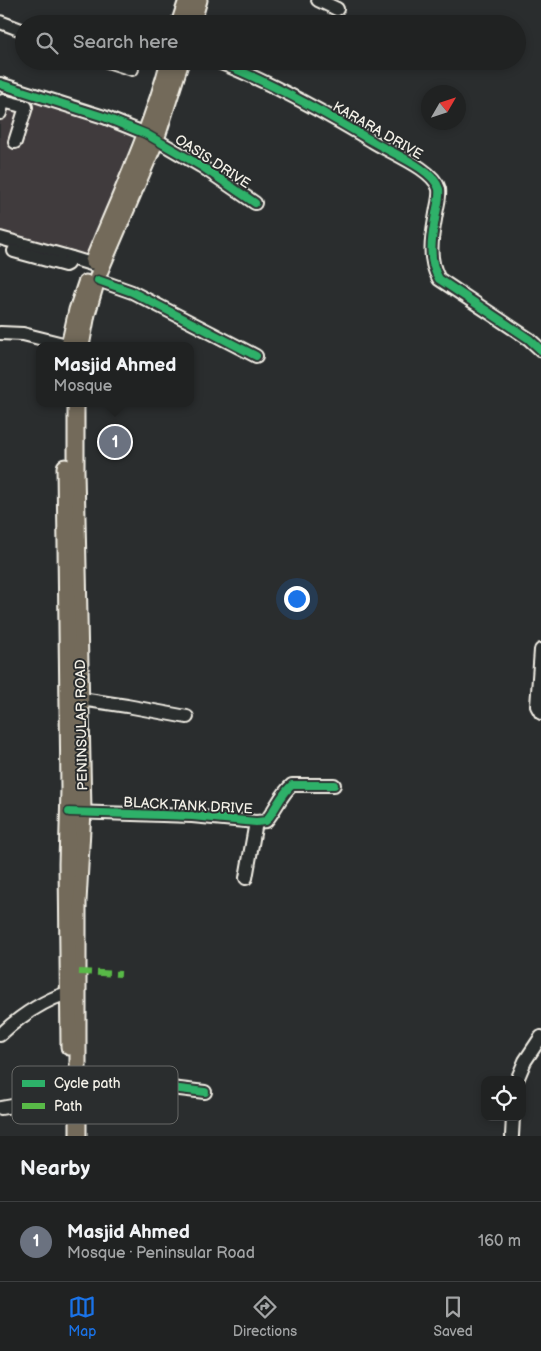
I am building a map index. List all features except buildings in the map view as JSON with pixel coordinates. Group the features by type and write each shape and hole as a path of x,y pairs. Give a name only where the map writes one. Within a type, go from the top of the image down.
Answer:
{"main road":[{"path":"182,15 187,0"},
{"path":"195,15 199,0"},
{"path":"151,137 167,70"},
{"path":"71,342 77,310 97,270 177,70"},
{"path":"82,342 97,270"},
{"name":"PENINSULAR ROAD","path":"67,407 65,475 76,812 79,1066"},
{"name":"PENINSULAR ROAD","path":"68,1066 67,993 81,699 76,407"}],"street":[{"path":"318,0 336,9"},
{"path":"0,22 15,28"},
{"name":"KARARA DRIVE","path":"236,70 290,95 352,128 373,142 411,162 434,180 439,190 430,251 433,270 439,279 530,339 541,350"},
{"name":"OASIS DRIVE","path":"0,84 104,117 151,137 201,166 255,203"},
{"path":"21,105 25,91"},
{"path":"0,113 3,101 26,107 15,142"},
{"path":"0,238 71,258 97,270 132,292 256,356"},
{"path":"0,247 65,265 71,258"},
{"path":"0,333 23,334 54,342"},
{"path":"541,650 537,706 541,713"},
{"path":"81,699 187,717"},
{"name":"BLACK TANK DRIVE","path":"76,812 266,821 274,812 285,791 292,784 334,785"},
{"path":"246,878 256,822"},
{"path":"0,1035 13,1023 46,1000 67,993"},
{"path":"519,1076 525,1060 541,1037"},
{"path":"178,1089 205,1092"},
{"path":"512,1136 513,1121"}],"shaded area":[{"path":"0,89 27,100 31,98 133,137 99,241 91,257 0,236"}],"marked path":[{"path":"79,972 121,974"}],"cycle path":[{"path":"237,70 296,98 410,162 429,175 439,189 439,199 432,235 433,262 439,279 529,339 541,350"},
{"path":"0,84 104,117 146,134 201,166 255,203"},
{"path":"98,280 132,292 256,356"},
{"path":"69,812 192,816 256,822 266,821 292,785 334,785"},
{"path":"178,1089 205,1092"}],"place":[{"name":"Masjid Ahmed","path":"115,442"}]}
